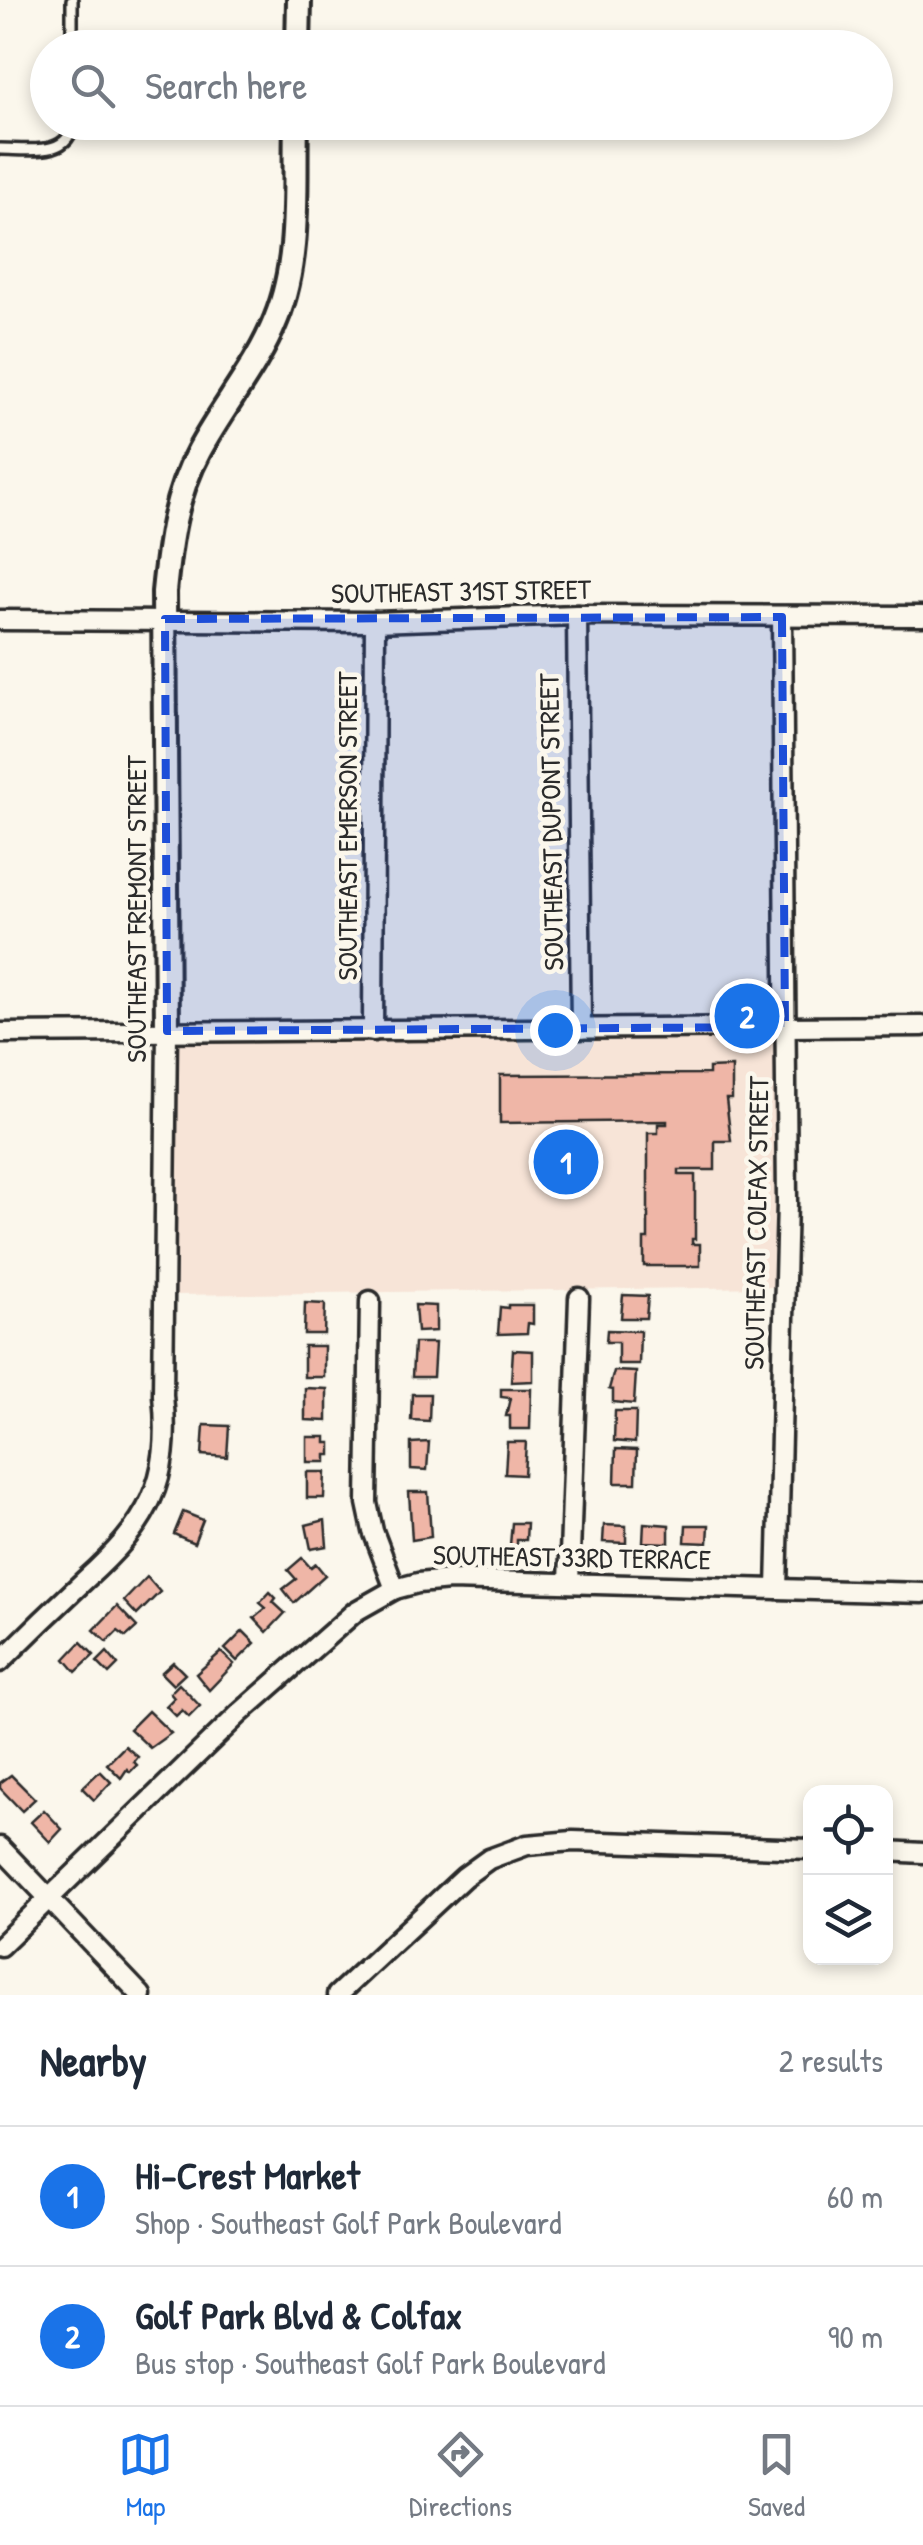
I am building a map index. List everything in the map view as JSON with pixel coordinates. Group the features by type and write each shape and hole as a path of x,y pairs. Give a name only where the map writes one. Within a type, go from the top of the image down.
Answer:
{"street":[{"path":"298,30 299,0"},
{"name":"SOUTHEAST FREMONT STREET","path":"0,1662 127,1540 143,1516 158,1477 166,1424 162,1396 168,1031 164,592 171,534 185,480 277,318 291,266 295,140"},
{"name":"SOUTHEAST 31ST STREET","path":"0,620 376,622 577,615 923,616"},
{"name":"SOUTHEAST DUPONT STREET","path":"577,615 581,1029"},
{"name":"SOUTHEAST COLFAX STREET","path":"777,1589 786,1221 782,617"},
{"name":"SOUTHEAST EMERSON STREET","path":"373,1031 376,622"},
{"path":"0,1033 923,1026"},
{"path":"569,1583 579,1298"},
{"path":"370,1301 367,1502 372,1531 394,1590"},
{"name":"SOUTHEAST 33RD TERRACE","path":"0,1946 239,1714 356,1612 394,1590 450,1580 923,1593"},
{"path":"337,1995 464,1876 489,1859 527,1844 573,1841 803,1849"},
{"path":"0,1847 141,1995"},
{"path":"893,1852 923,1852"}],"lane":[{"path":"72,0 72,30"},
{"path":"0,149 59,147 68,140"}],"highlighted area":[{"path":"782,617 785,1027 167,1031 165,619"}],"shaded area":[{"path":"766,1034 778,1046 774,1287 173,1295 178,1042"}],"building":[{"path":"732,1067 732,1099 726,1099 731,1141 715,1141 715,1170 679,1170 679,1175 695,1175 692,1244 700,1244 700,1266 644,1266 644,1239 648,1239 648,1133 658,1133 658,1124 667,1121 500,1123 500,1075 709,1074 709,1068"},
{"path":"623,1295 648,1296 646,1318 621,1318"},
{"path":"305,1303 325,1304 324,1334 304,1334"},
{"path":"415,1305 436,1306 436,1331 417,1332"},
{"path":"533,1305 533,1324 528,1323 527,1333 498,1334 500,1307"},
{"path":"607,1330 640,1331 639,1364 618,1364 618,1342 606,1342"},
{"path":"414,1343 435,1343 433,1377 412,1377"},
{"path":"304,1346 324,1346 324,1377 304,1377"},
{"path":"513,1350 533,1351 533,1381 511,1382"},
{"path":"614,1371 636,1372 634,1404 613,1402 613,1390 609,1389"},
{"path":"305,1388 327,1389 327,1421 305,1420"},
{"path":"501,1389 531,1389 530,1429 510,1429 510,1416 506,1416 510,1398 501,1397"},
{"path":"412,1394 430,1394 429,1421 411,1420"},
{"path":"615,1411 636,1411 635,1443 614,1441"},
{"path":"204,1425 229,1426 227,1457 202,1455"},
{"path":"307,1437 326,1437 326,1443 331,1443 331,1455 326,1455 326,1462 307,1462"},
{"path":"429,1442 427,1470 411,1469 411,1443"},
{"path":"507,1442 526,1442 524,1475 505,1474"},
{"path":"616,1449 637,1450 636,1483 615,1483"},
{"path":"307,1472 325,1472 324,1498 307,1498"},
{"path":"409,1492 428,1492 431,1537 412,1540"},
{"path":"183,1512 203,1520 194,1543 174,1534"},
{"path":"325,1520 327,1546 311,1549 306,1525"},
{"path":"512,1523 527,1523 526,1540 517,1540 517,1546 510,1545"},
{"path":"644,1523 669,1525 669,1543 643,1542"},
{"path":"604,1525 626,1526 626,1543 603,1542"},
{"path":"686,1525 709,1525 708,1543 685,1542"},
{"path":"302,1558 311,1568 316,1564 325,1575 294,1603 283,1589 296,1579 288,1570"},
{"path":"147,1577 160,1592 137,1615 124,1601"},
{"path":"270,1592 276,1598 273,1602 285,1613 267,1632 254,1618 266,1608 260,1603"},
{"path":"117,1606 137,1627 126,1637 118,1631 107,1642 94,1630"},
{"path":"243,1631 255,1643 237,1661 225,1649"},
{"path":"81,1642 94,1655 76,1672 65,1659"},
{"path":"107,1652 118,1665 109,1674 97,1662"},
{"path":"221,1652 234,1664 209,1690 196,1674"},
{"path":"173,1662 185,1674 173,1685 161,1673"},
{"path":"179,1684 200,1706 189,1717 182,1710 176,1716 166,1706 174,1698 170,1693"},
{"path":"148,1711 171,1733 150,1748 130,1729"},
{"path":"125,1746 138,1757 134,1762 137,1765 130,1772 127,1769 121,1778 107,1764"},
{"path":"100,1771 111,1782 94,1800 82,1788"},
{"path":"11,1775 35,1799 22,1811 0,1788 0,1783"},
{"path":"44,1810 62,1829 50,1842 31,1822"}],"place":[{"name":"Golf Park Blvd & Colfax","path":"747,1016"},
{"name":"Hi-Crest Market","path":"566,1162"}]}
